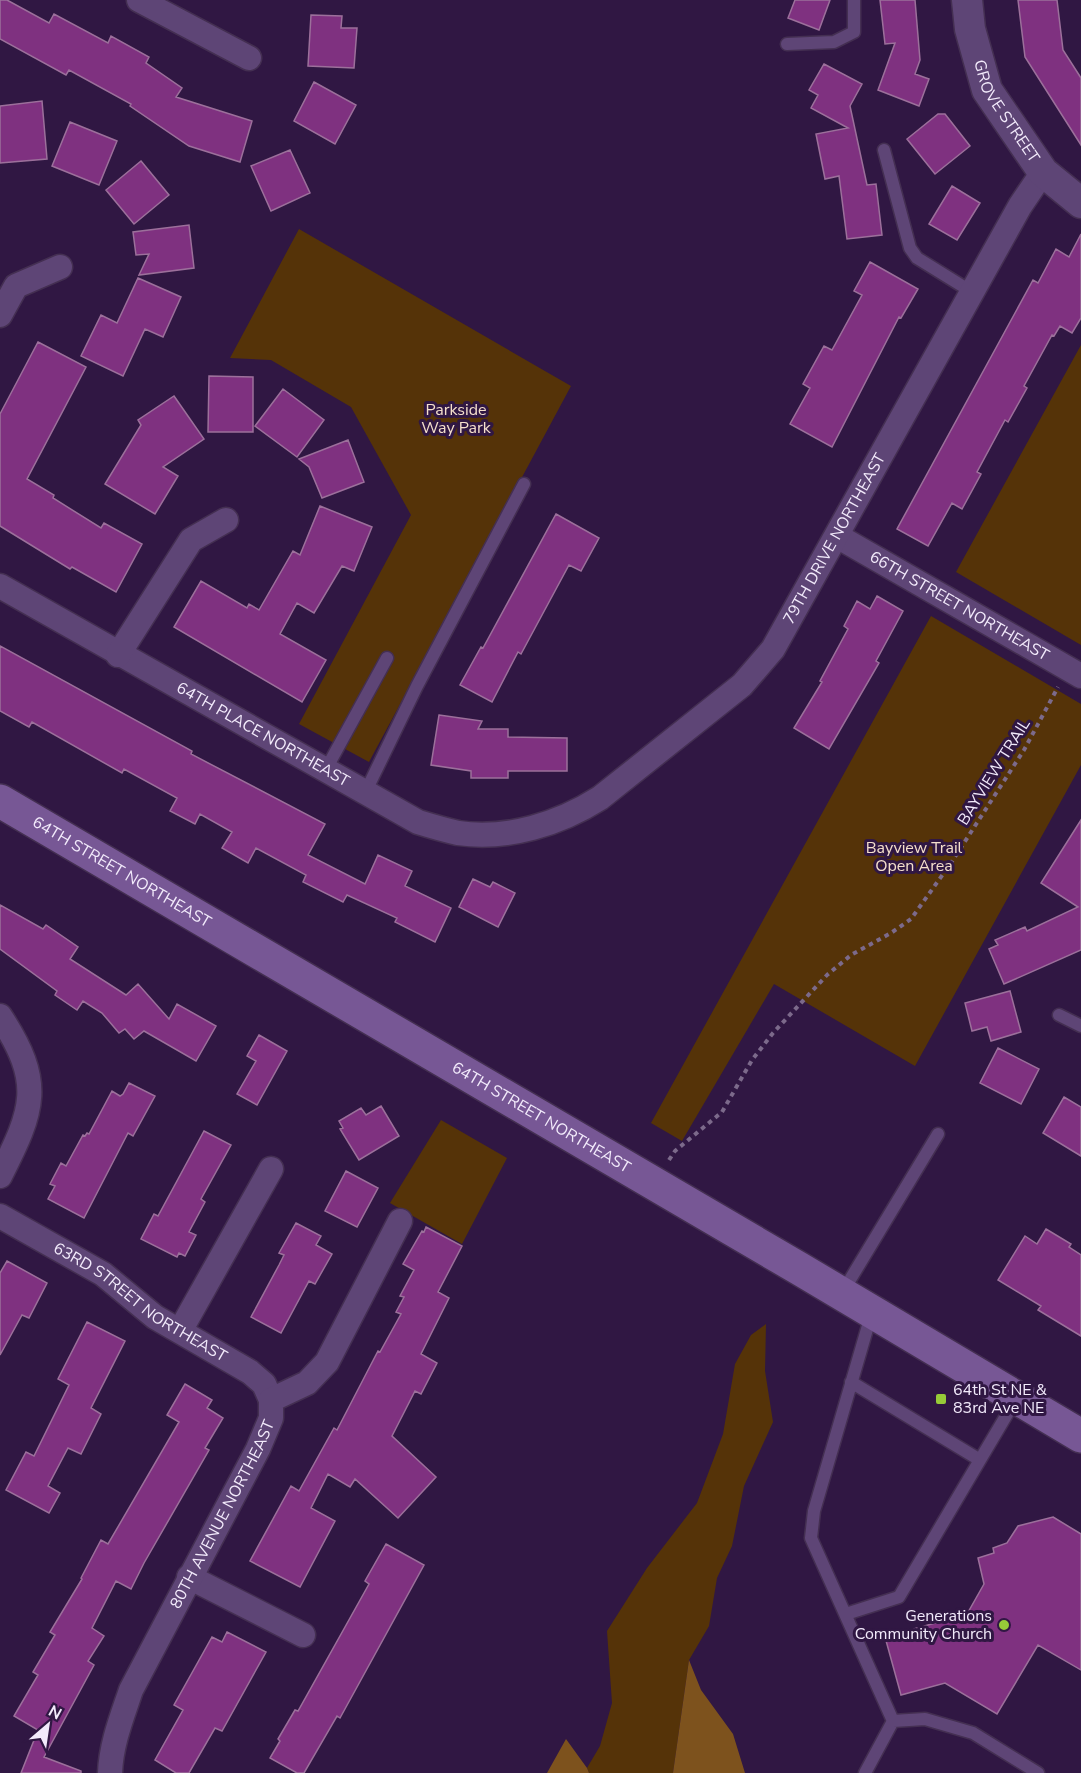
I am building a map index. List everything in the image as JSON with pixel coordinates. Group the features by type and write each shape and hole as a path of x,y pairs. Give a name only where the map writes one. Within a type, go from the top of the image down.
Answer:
{"main road":[{"name":"64TH STREET NORTHEAST","path":"0,801 872,1311 1081,1436"}],"street":[{"path":"139,0 249,57"},
{"name":"GROVE STREET","path":"967,0 970,29 987,90 1043,171 1081,204"},
{"name":"79TH DRIVE NORTHEAST","path":"540,827 577,813 600,798 742,685 773,649 1020,206 1043,171"},
{"path":"0,315 16,286 60,267"},
{"path":"118,655 191,540 226,520"},
{"name":"66TH STREET NORTHEAST","path":"837,536 1071,679"},
{"name":"64TH PLACE NORTHEAST","path":"0,586 118,655 418,822 459,833 489,834 540,827"},
{"path":"0,1016 13,1036 29,1075 30,1106 19,1138 0,1176"},
{"path":"180,1331 271,1169"},
{"name":"63RD STREET NORTHEAST","path":"0,1216 103,1274 155,1317 250,1372 264,1384 271,1400"},
{"name":"80TH AVENUE NORTHEAST","path":"110,1773 111,1757 118,1728 131,1690 258,1449 271,1418 271,1400 307,1383 327,1362 400,1221"},
{"path":"189,1577 303,1635"}],"lane":[{"path":"787,44 834,42 854,32 854,0"},
{"path":"884,150 910,248 917,258 972,292"},
{"path":"365,793 422,676 524,484"},
{"path":"325,771 387,658"},
{"path":"1059,1015 1081,1026"},
{"path":"842,1294 938,1134"},
{"path":"872,1311 814,1511 811,1538 893,1721"},
{"path":"851,1382 980,1460"},
{"path":"846,1614 899,1597 1017,1398"},
{"path":"893,1721 925,1719 973,1732 1038,1773"},
{"path":"865,1773 893,1721"}],"path":[{"name":"BAYVIEW TRAIL","path":"654,1184 675,1151 722,1112 752,1060 797,1005 827,975 851,956 911,919 951,863 1071,679"}],"green space":[{"name":"Parkside Way Park","path":"299,229 571,386 369,762 299,724 411,515 351,407 271,360 230,358"},
{"path":"1081,345 1081,645 956,572"},
{"name":"Bayview Trail Open Area","path":"931,616 1081,704 1081,765 915,1066 774,984 682,1141 651,1123"},
{"path":"441,1120 507,1158 462,1244 390,1203"},
{"path":"766,1324 765,1371 773,1422 744,1486 732,1546 717,1578 709,1626 689,1660 673,1773 589,1773 587,1768 600,1746 612,1703 607,1631 647,1568 697,1503 723,1434 735,1364 751,1335"}],"shaded area":[{"path":"689,1660 701,1690 733,1734 745,1773 673,1773"},
{"path":"566,1739 587,1768 589,1773 547,1773"}],"building":[{"path":"0,0 7,0 49,23 54,14 108,43 111,36 149,57 146,63 182,88 176,97 252,121 240,162 189,146 130,106 131,104 69,70 66,75 0,39"},
{"path":"795,0 830,0 819,30 788,18"},
{"path":"880,0 915,0 920,60 915,74 929,79 919,106 878,90 895,43 885,44"},
{"path":"1018,0 1057,0 1063,50 1081,78 1081,145 1025,57"},
{"path":"311,15 342,16 341,28 357,28 354,68 308,66"},
{"path":"824,64 862,84 850,106 867,185 876,184 882,235 847,239 839,176 825,179 816,134 848,128 811,108 818,95 809,90"},
{"path":"314,82 356,105 335,144 294,121"},
{"path":"42,101 47,159 0,163 0,106"},
{"path":"938,114 945,114 970,146 935,174 907,139"},
{"path":"70,122 117,141 99,185 52,166"},
{"path":"290,150 310,193 271,211 251,166"},
{"path":"141,161 169,195 134,224 106,190"},
{"path":"952,186 980,203 957,240 929,224"},
{"path":"189,225 194,268 139,275 149,254 136,255 133,232"},
{"path":"1081,234 1081,318 1072,333 1060,326 1054,336 1052,335 1024,386 1027,388 1008,422 1005,420 977,472 981,474 962,509 952,503 928,546 897,529 1033,280 1038,283 1056,249 1069,257"},
{"path":"870,262 918,289 901,318 899,317 832,447 790,424 810,388 803,384 824,346 832,350 862,295 854,291"},
{"path":"138,278 181,297 163,337 145,329 123,376 81,356 101,315 117,323"},
{"path":"38,342 86,367 27,479 101,528 104,523 142,544 116,592 72,567 70,569 0,526 0,414"},
{"path":"209,376 253,377 253,432 208,432"},
{"path":"283,389 324,420 297,457 255,426"},
{"path":"174,396 204,439 163,467 178,476 155,514 105,484 141,425 138,420"},
{"path":"348,440 364,482 322,498 309,467 299,459"},
{"path":"320,506 372,527 354,571 342,566 314,613 297,603 280,634 326,660 302,702 174,627 201,581 247,608 249,604 259,610 293,551 300,555"},
{"path":"556,514 599,538 581,571 569,565 521,654 518,652 492,702 460,685 481,647 483,648"},
{"path":"877,596 903,611 876,661 879,663 829,749 794,728 822,682 820,681 848,629 844,626 857,601 870,609"},
{"path":"0,646 192,751 191,754 325,824 308,855 365,884 378,855 412,871 405,886 451,908 435,942 395,922 397,918 347,895 343,902 303,882 306,875 256,848 248,863 222,848 232,832 200,814 195,824 170,811 177,798 124,769 122,773 32,722 29,727 0,711"},
{"path":"439,715 482,721 478,729 508,729 508,737 567,738 567,771 508,771 508,778 471,778 471,771 431,765"},
{"path":"1081,820 1081,950 1004,984 989,949 998,945 995,940 1025,927 1027,931 1078,907 1041,883"},
{"path":"473,879 490,887 493,882 515,893 498,927 459,907"},
{"path":"0,905 43,929 46,925 78,947 70,959 126,995 138,984 169,1019 177,1004 216,1026 196,1061 144,1031 134,1039 125,1029 119,1033 102,1013 83,1001 77,1010 55,995 57,991 0,949"},
{"path":"1010,991 1021,1032 991,1041 987,1027 972,1031 965,1003"},
{"path":"259,1035 287,1051 257,1105 237,1094 256,1061 247,1056"},
{"path":"998,1048 1039,1069 1021,1104 980,1083"},
{"path":"129,1083 155,1096 133,1136 128,1133 84,1218 48,1199 55,1186 50,1184 61,1163 66,1166 83,1135 89,1134 112,1091 120,1096"},
{"path":"1064,1097 1081,1107 1081,1156 1043,1133"},
{"path":"381,1106 399,1136 359,1160 340,1129 343,1128 339,1121 361,1108 366,1115"},
{"path":"204,1131 231,1145 201,1199 205,1202 189,1232 196,1235 185,1256 179,1253 177,1257 141,1239 154,1214 158,1216"},
{"path":"346,1171 378,1188 357,1227 325,1211"},
{"path":"296,1223 321,1236 316,1245 332,1254 315,1284 309,1281 281,1333 251,1317 284,1255 279,1253"},
{"path":"426,1227 462,1246 438,1292 449,1298 421,1354 437,1363 421,1394 415,1391 392,1436 436,1477 398,1518 355,1479 350,1487 328,1474 311,1508 335,1521 300,1587 250,1561 291,1486 299,1491 334,1428 337,1430 378,1351 380,1352 401,1314 396,1312 404,1297 400,1296 414,1270 403,1264"},
{"path":"1046,1229 1071,1244 1069,1247 1081,1255 1081,1336 1038,1310 1041,1306 998,1280 1025,1236 1037,1244"},
{"path":"7,1261 47,1283 29,1318 22,1315 0,1355 0,1273"},
{"path":"87,1322 125,1341 91,1408 101,1414 81,1454 68,1448 48,1486 60,1493 49,1513 6,1490 26,1452 34,1456 69,1385 58,1379"},
{"path":"185,1384 212,1400 207,1408 223,1418 205,1448 209,1450 131,1589 116,1581 92,1628 104,1636 88,1661 94,1665 44,1757 81,1771 81,1773 21,1773 38,1730 14,1716 38,1675 33,1672 55,1635 50,1632 82,1579 101,1540 108,1544 179,1422 167,1415"},
{"name":"Generations Community Church","path":"1053,1517 1081,1534 1081,1670 1038,1645 997,1714 945,1683 901,1695 885,1637 967,1614 984,1584 978,1558 994,1553 993,1548 1007,1543 1018,1526"},
{"path":"386,1544 424,1565 340,1718 337,1716 304,1773 297,1773 270,1758 280,1741 278,1739 295,1710 298,1711 369,1584 365,1581"},
{"path":"227,1632 266,1652 222,1731 215,1728 189,1773 176,1773 155,1760 183,1710 174,1705 212,1637 222,1642"}],"place":[{"name":"64th St NE & 83rd Ave NE","path":"941,1399"},
{"name":"Generations Community Church","path":"1004,1625"}]}
